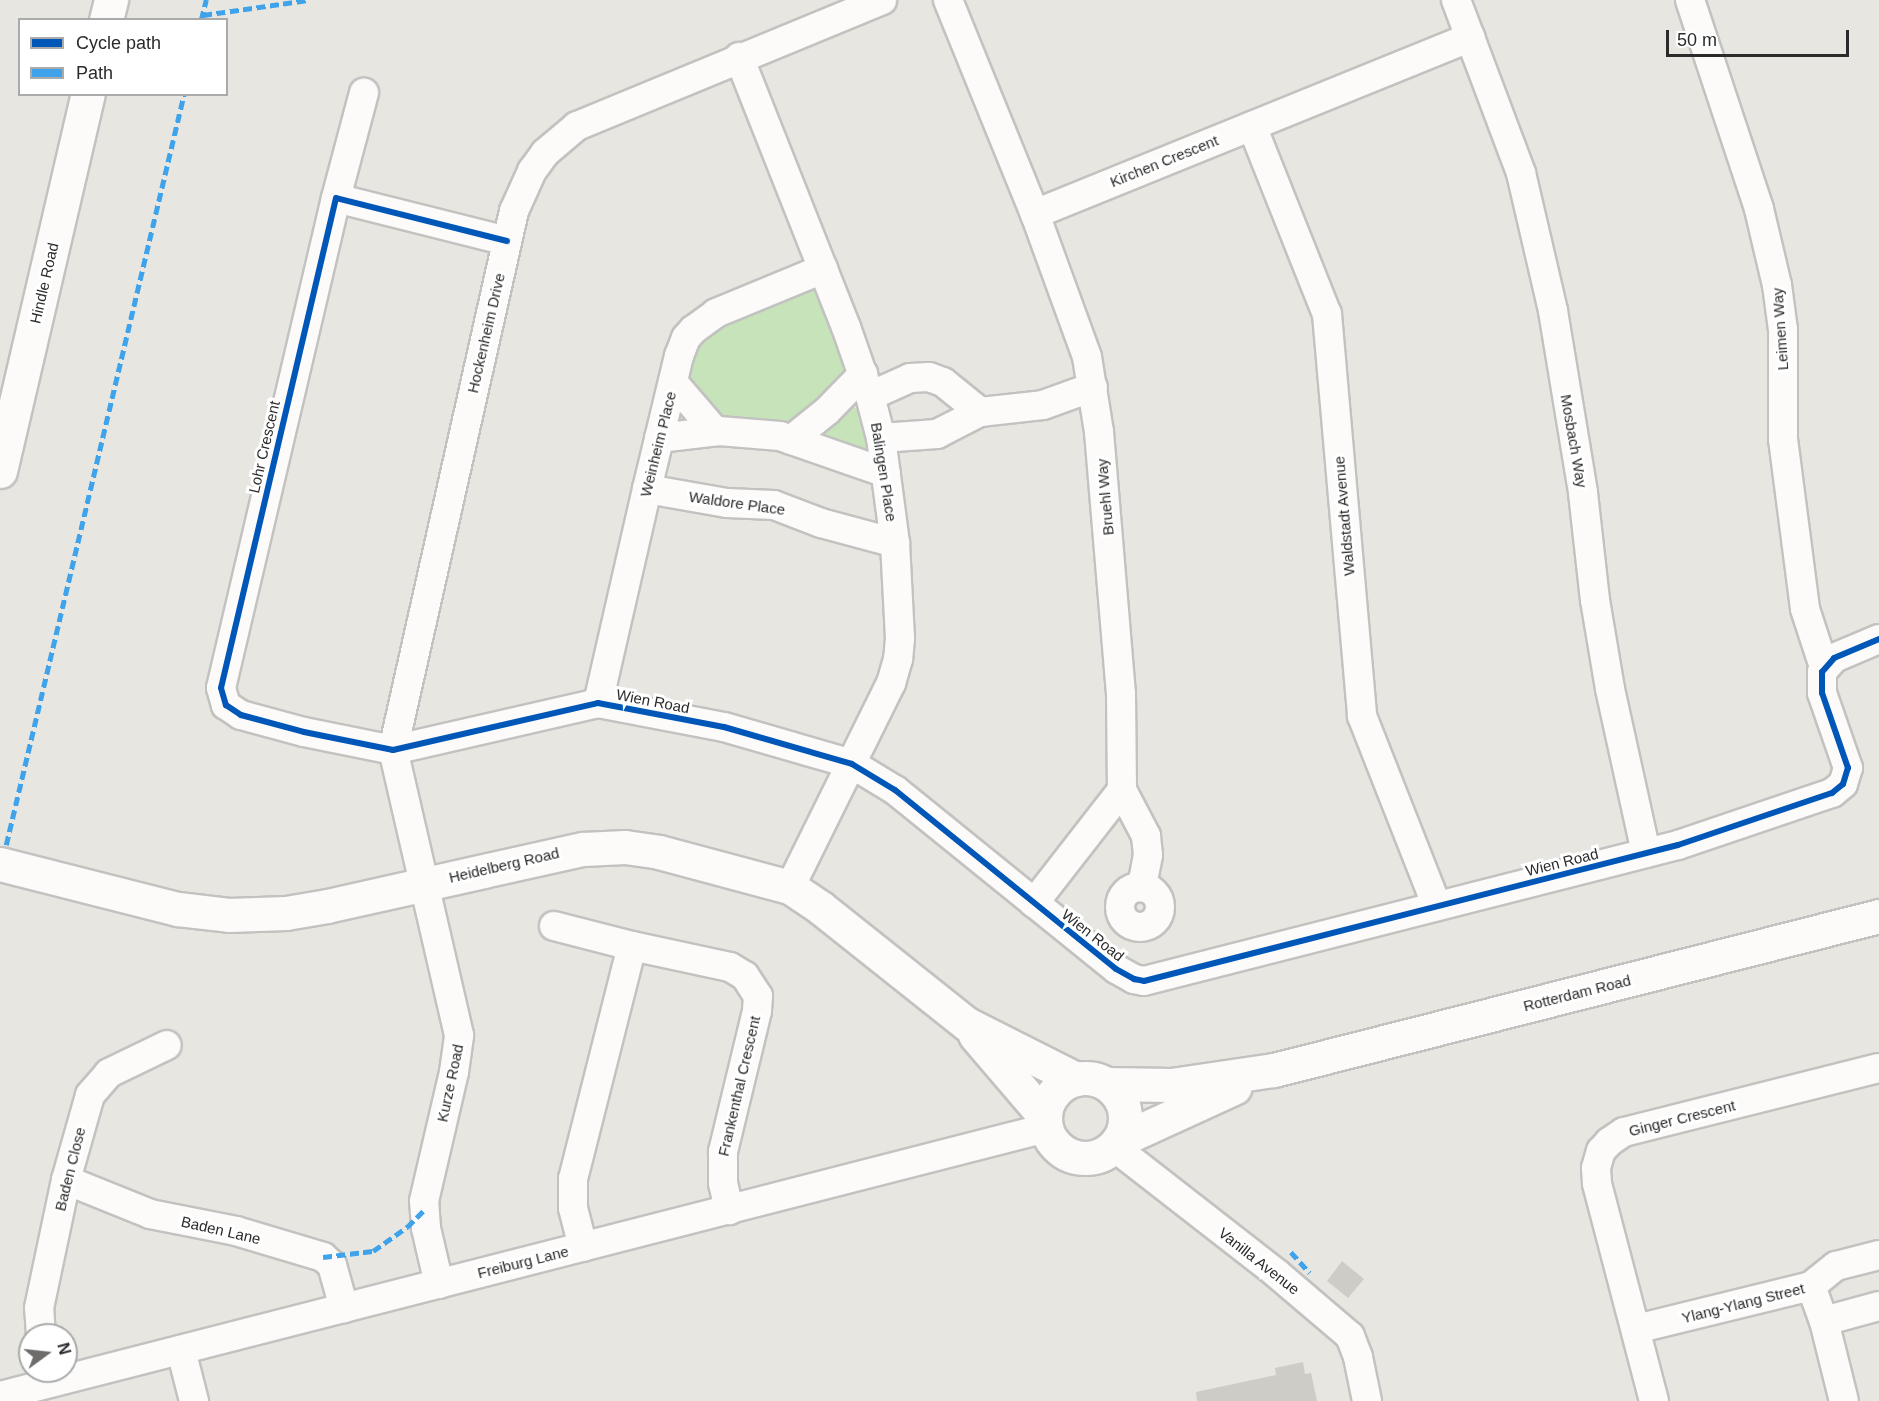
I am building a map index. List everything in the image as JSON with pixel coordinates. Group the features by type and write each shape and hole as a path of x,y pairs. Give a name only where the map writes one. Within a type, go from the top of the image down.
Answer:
{"street":[{"path":"106,18 111,0"},
{"name":"Hockenheim Drive","path":"423,883 393,750 507,241 521,190 532,171 560,138 596,116 882,0"},
{"path":"948,0 1035,214"},
{"path":"1456,0 1470,37"},
{"name":"Leimen Way","path":"1690,0 1759,209 1777,285 1783,330 1783,439 1805,609 1824,667"},
{"name":"Kirchen Crescent","path":"1035,214 1470,37"},
{"name":"Mosbach Way","path":"1470,37 1521,173 1552,311 1583,493 1610,689 1646,853"},
{"name":"Balingen Place","path":"739,57 867,385 881,438 895,543 900,638 898,659 891,683 790,887"},
{"name":"Lohr Crescent","path":"364,93 336,198 221,688 226,705 241,715 304,732 393,750"},
{"name":"Hindle Road","path":"0,471 88,96"},
{"name":"Waldstadt Avenue","path":"1252,126 1327,314 1362,716 1437,906"},
{"path":"336,198 507,241"},
{"name":"Bruehl Way","path":"1035,214 1084,343 1093,387 1099,432 1121,694 1122,790 1146,836 1148,855 1142,887"},
{"name":"Weinheim Place","path":"598,703 659,438 686,338 708,317 823,269"},
{"path":"791,440 827,411 867,385 910,378 928,377 943,382 980,412"},
{"path":"673,382 715,431"},
{"path":"881,438 937,434 980,412 1043,405 1093,387"},
{"path":"659,438 715,431 780,436 886,473"},
{"name":"Waldore Place","path":"647,489 727,503 774,505 821,523 895,543"},
{"path":"1824,667 1834,658 1879,639"},
{"name":"Wien Road","path":"393,750 598,703 724,727 852,764 895,790 1116,969 1134,979 1144,981 1646,853 1832,794 1843,784 1848,774 1846,756 1820,686 1824,667"},
{"path":"1034,903 1122,790"},
{"name":"Heidelberg Road","path":"0,864 178,909 229,915 286,913 550,854 583,849 626,847 658,852 790,887 821,908 967,1024 1046,1123"},
{"name":"Kurze Road","path":"423,883 459,1035 454,1072 424,1201 426,1228 439,1284"},
{"name":"Rotterdam Road","path":"1092,1081 1172,1085 1274,1070 1879,916"},
{"name":"Frankenthal Crescent","path":"554,926 730,967 745,976 758,996 757,1011 725,1141 722,1173 729,1210"},
{"path":"583,1247 573,1208 573,1179 632,946"},
{"name":"Heidelberg Road","path":"967,1024 1092,1081"},
{"name":"Baden Close","path":"40,1323 39,1308 66,1180 90,1095 98,1083 121,1065 167,1045"},
{"name":"Ginger Crescent","path":"1654,1401 1597,1182 1597,1158 1609,1142 1624,1132 1879,1068"},
{"name":"Rotterdam Road","path":"1116,1144 1274,1070"},
{"path":"1092,1081 1121,1100 1124,1110 1125,1121 1116,1144 1096,1156 1077,1157 1060,1149 1046,1123 1054,1092 1092,1081"},
{"name":"Freiburg Lane","path":"78,1371 181,1350 729,1210 1046,1123"},
{"name":"Vanilla Avenue","path":"1116,1144 1350,1336 1357,1350 1367,1401"},
{"name":"Baden Lane","path":"66,1180 150,1214 236,1231 323,1257 332,1265 344,1308"},
{"name":"Ylang-Ylang Street","path":"1636,1329 1811,1286 1836,1266 1879,1255"},
{"path":"1811,1286 1824,1321 1844,1401"},
{"path":"1824,1321 1879,1306"},
{"path":"181,1350 194,1401"},
{"name":"Freiburg Lane","path":"0,1396 34,1383"}],"green space":[{"path":"816,285 846,358 844,370 841,382 789,428 725,421 686,387 695,336"},
{"path":"849,405 866,413 871,441 864,450 855,455 822,436 822,427"}],"building":[{"path":"1342,1261 1364,1279 1348,1298 1327,1281"},
{"path":"1303,1362 1305,1374 1311,1373 1317,1401 1197,1401 1196,1392 1276,1375 1275,1368"}],"marked path":[{"path":"202,18 206,0"},
{"path":"203,15 308,0"},
{"path":"6,845 184,96"},
{"path":"323,1257 373,1251 407,1227 423,1211"},
{"path":"1291,1252 1310,1273"}],"cycle path":[{"path":"507,241 336,198 221,688 226,705 241,715 304,732 393,750 598,703 724,727 852,764 895,790 1116,969 1134,979 1144,981 1678,845 1832,793 1843,784 1848,768 1822,693 1822,672 1834,658 1879,639"}]}
